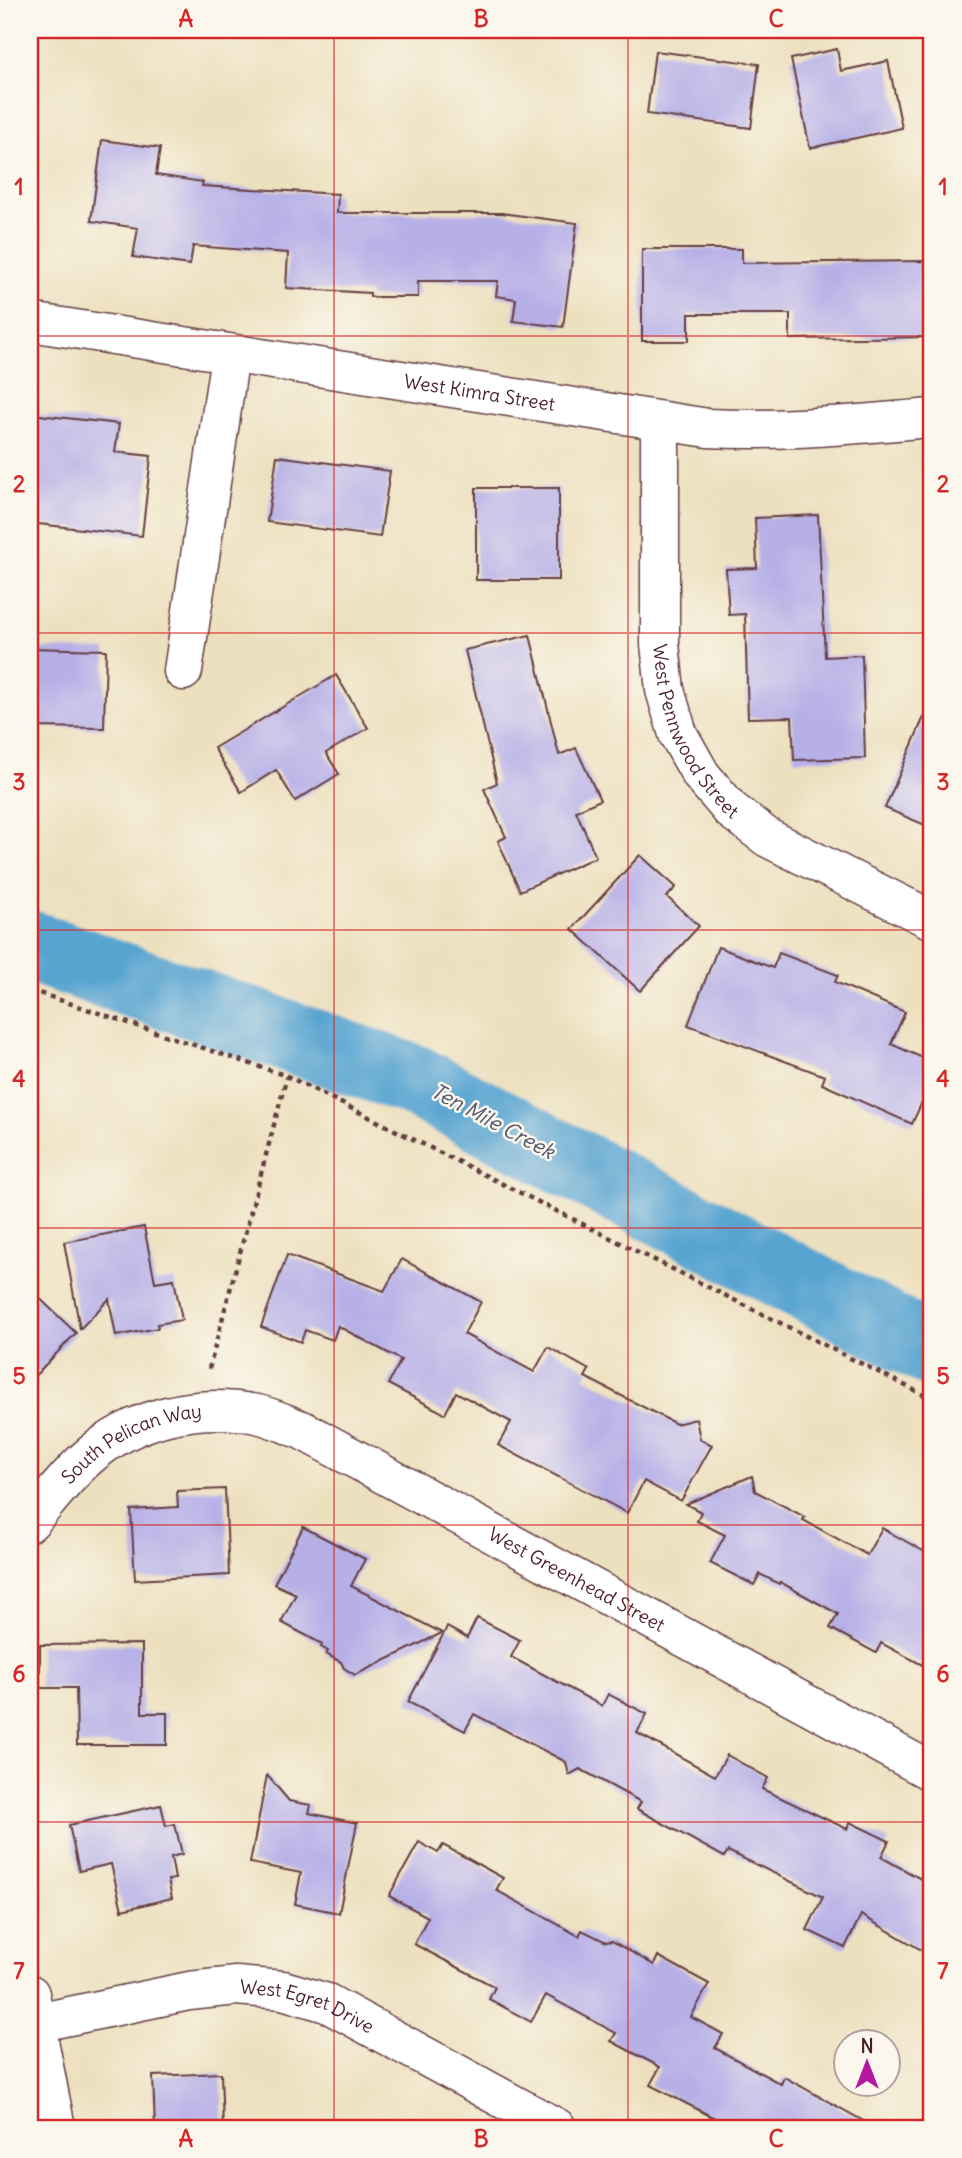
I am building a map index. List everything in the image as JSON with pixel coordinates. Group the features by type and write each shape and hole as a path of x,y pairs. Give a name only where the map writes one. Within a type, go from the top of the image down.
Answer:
{"street":[{"name":"West Kimra Street","path":"30,323 708,428 754,430 932,418"},
{"path":"183,671 230,355"},
{"name":"West Pennwood Street","path":"660,422 660,644 664,690 678,734 701,775 731,810 768,838 932,920"},
{"name":"South Pelican Way","path":"30,1522 87,1458 125,1432 168,1415 213,1409"},
{"name":"West Greenhead Street","path":"213,1409 259,1414 302,1430 932,1772"},
{"name":"West Egret Drive","path":"33,2009 236,1986 283,1990 327,2004 557,2128"},
{"path":"33,2009 56,2128"}],"path":[{"path":"30,990 286,1076 932,1399"},
{"path":"209,1369 286,1076"}],"building":[{"path":"837,49 841,71 888,61 902,128 810,148 791,59"},
{"path":"655,51 759,64 751,128 647,114"},
{"path":"102,140 160,148 156,175 203,182 202,186 338,194 337,213 501,213 577,223 563,327 513,321 516,299 496,296 498,281 418,281 418,297 370,297 370,293 286,288 288,253 193,246 190,265 133,257 138,228 91,221"},
{"path":"642,249 742,249 742,263 932,261 932,337 790,339 790,314 689,314 689,341 642,341"},
{"path":"30,414 119,424 115,452 151,456 142,536 30,523"},
{"path":"277,456 390,471 380,537 267,522"},
{"path":"476,488 559,488 559,580 476,580"},
{"path":"818,515 825,657 862,655 865,758 794,760 792,717 748,718 745,614 729,615 726,569 757,568 755,518"},
{"path":"530,635 559,755 576,748 600,800 576,811 596,857 520,891 498,841 506,837 484,789 497,783 465,650"},
{"path":"30,648 106,650 104,728 30,727"},
{"path":"336,675 368,728 326,753 339,774 295,801 276,770 241,792 214,748"},
{"path":"932,698 932,828 885,808"},
{"path":"640,855 676,887 667,897 699,926 640,991 572,929"},
{"path":"718,947 773,968 779,953 838,975 835,982 905,1012 891,1044 932,1062 932,1080 912,1124 822,1084 825,1076 688,1025"},
{"path":"144,1227 155,1282 174,1279 182,1320 157,1324 158,1328 116,1336 109,1299 80,1329 64,1242"},
{"path":"287,1255 384,1291 402,1259 481,1302 464,1334 534,1372 548,1347 589,1370 585,1377 676,1424 696,1419 700,1439 712,1445 681,1501 644,1481 627,1513 498,1445 511,1422 456,1392 445,1414 388,1384 401,1360 338,1326 333,1340 305,1330 301,1342 261,1327"},
{"path":"30,1289 76,1333 30,1381"},
{"path":"752,1476 755,1491 805,1517 803,1520 867,1555 882,1528 932,1556 932,1670 881,1643 876,1653 830,1628 838,1614 780,1582 779,1584 760,1574 754,1585 710,1563 725,1535 697,1521 701,1512 686,1504"},
{"path":"225,1489 229,1575 135,1580 131,1510 178,1507 177,1491"},
{"path":"303,1527 365,1559 351,1586 442,1633 355,1675 344,1668 341,1662 326,1654 328,1651 321,1647 322,1644 281,1622 296,1594 274,1584"},
{"path":"477,1618 520,1640 511,1657 602,1706 608,1694 647,1714 637,1733 715,1776 727,1755 768,1778 762,1789 847,1829 850,1822 889,1841 881,1857 932,1885 932,1956 861,1915 845,1948 807,1930 823,1897 728,1851 724,1857 637,1809 641,1802 580,1769 569,1775 566,1762 474,1714 465,1731 408,1702 447,1627 467,1638"},
{"path":"142,1644 142,1713 167,1713 167,1745 77,1745 76,1688 40,1688 40,1645"},
{"path":"267,1775 289,1801 311,1805 309,1813 357,1823 339,1913 295,1904 301,1873 250,1863"},
{"path":"161,1805 166,1826 175,1824 182,1854 171,1857 175,1879 168,1880 172,1898 122,1910 111,1864 79,1871 69,1825"},
{"path":"419,1842 438,1853 443,1845 503,1878 496,1890 579,1936 582,1930 606,1942 612,1941 654,1965 658,1956 709,1984 691,2017 723,2034 715,2048 781,2084 784,2077 876,2128 734,2128 650,2085 660,2067 611,2041 616,2033 546,1995 531,2022 489,1999 495,1987 414,1944 428,1917 389,1896"},
{"path":"221,2073 223,2128 155,2128 153,2076"}],"waterway":[{"name":"Ten Mile Creek","path":"30,946 413,1080 932,1351"}]}
